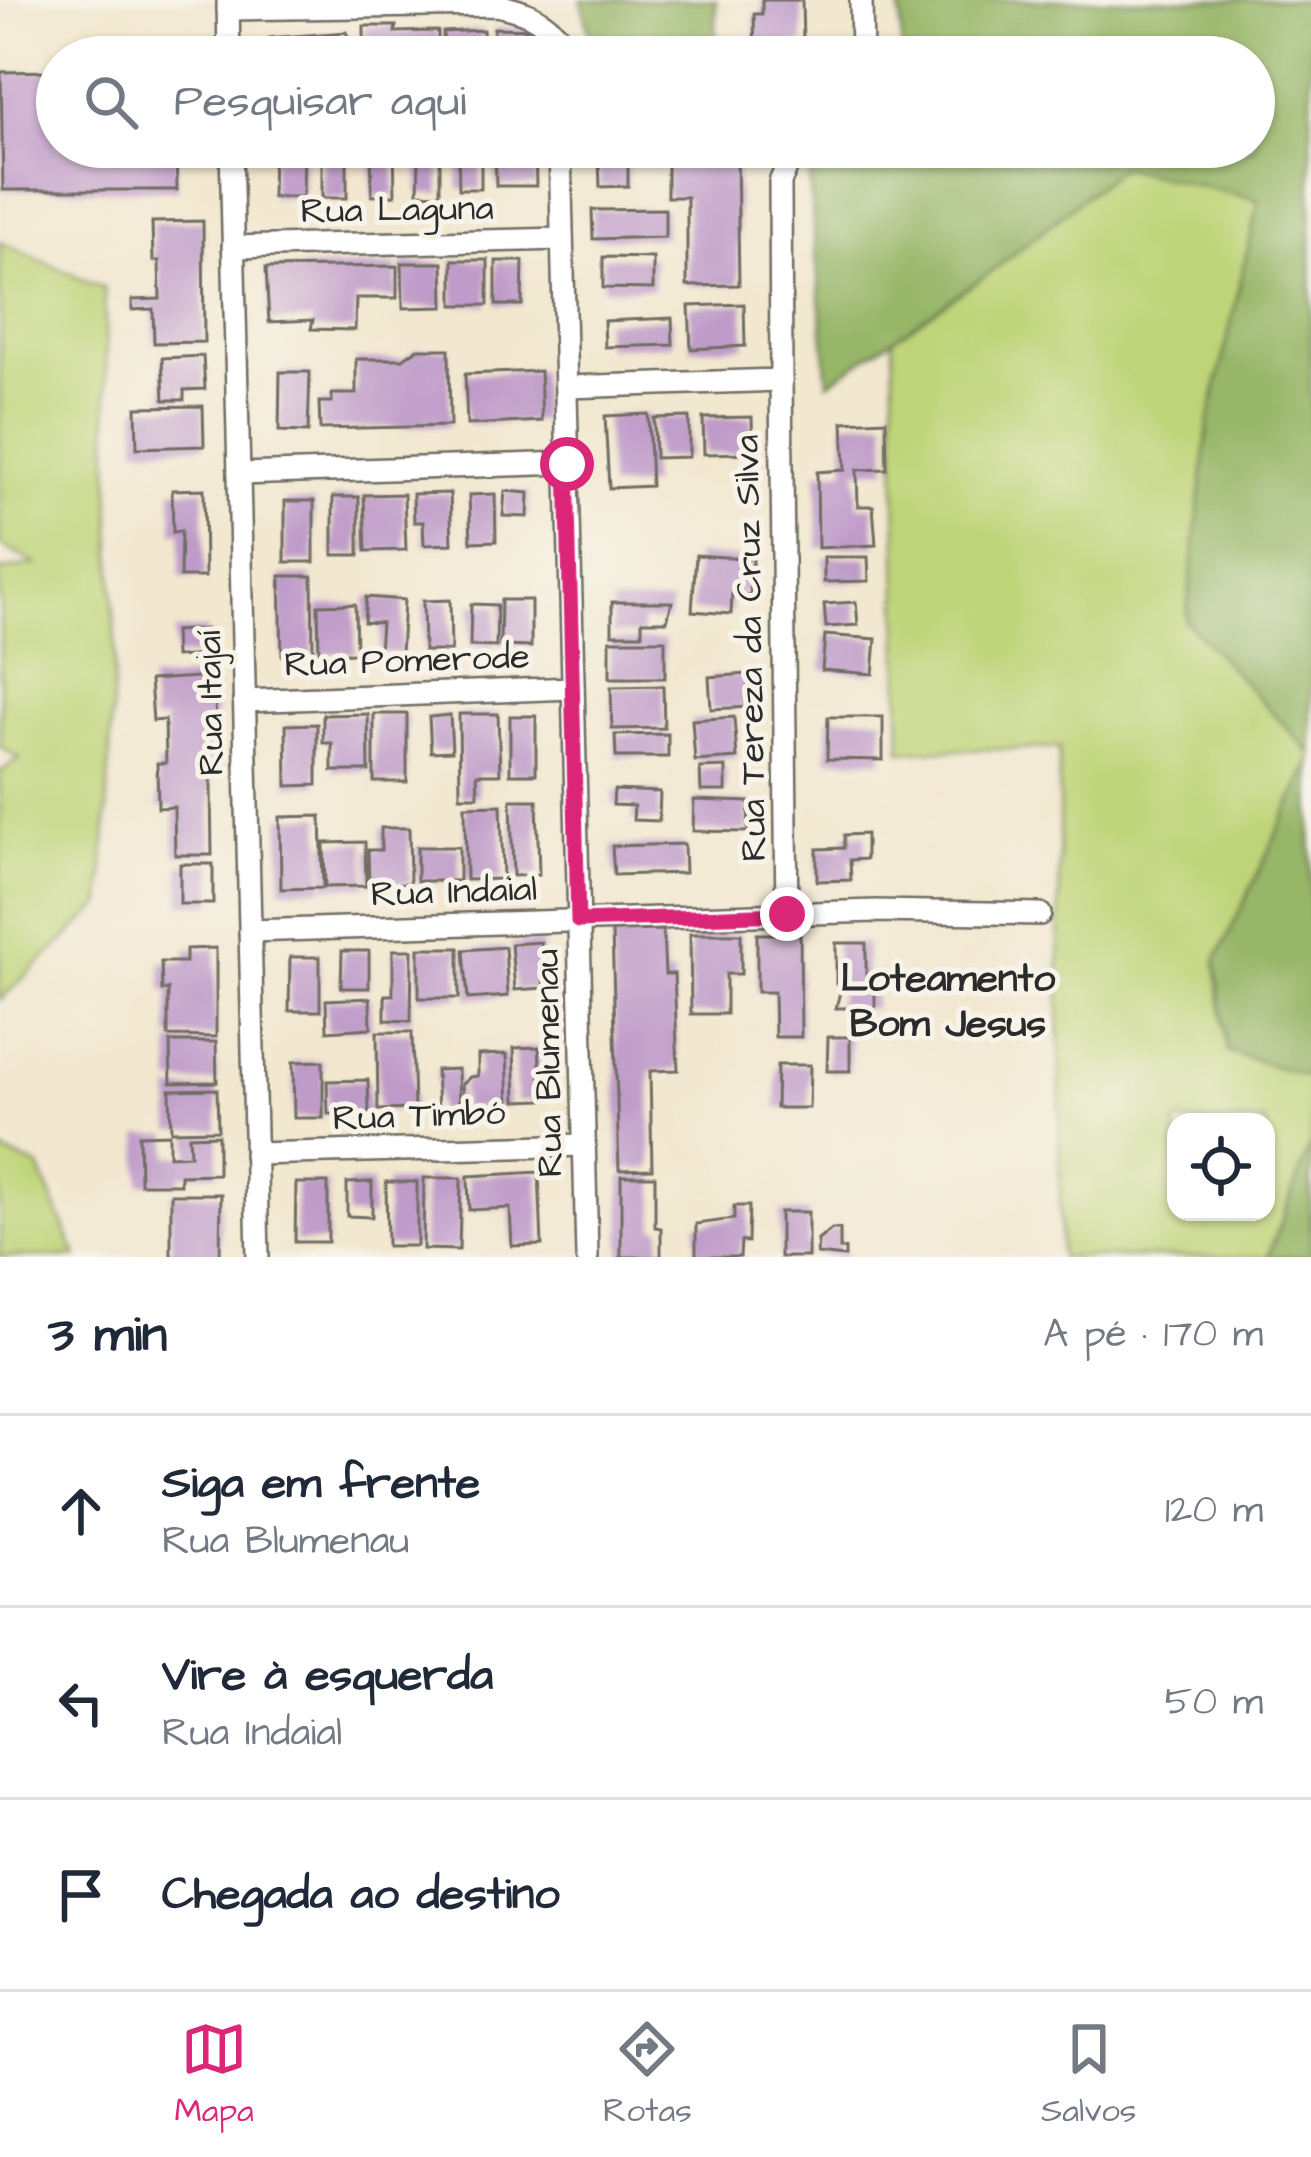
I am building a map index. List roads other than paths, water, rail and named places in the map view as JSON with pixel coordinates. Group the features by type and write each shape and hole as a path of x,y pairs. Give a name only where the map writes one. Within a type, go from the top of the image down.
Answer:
{"street":[{"path":"861,0 862,36"},
{"path":"229,36 228,5 497,5 529,12 549,36"},
{"name":"Rua Itajaí","path":"231,168 258,1257"},
{"name":"Rua Blumenau","path":"560,168 586,1257"},
{"name":"Rua Tereza da Cruz Silva","path":"787,168 780,182 787,914"},
{"name":"Rua Laguna","path":"233,247 562,239"},
{"path":"566,387 781,380"},
{"path":"239,474 567,464"},
{"name":"Rua Pomerode","path":"244,701 573,688"},
{"name":"Rua Indaial","path":"250,931 876,911 1040,914"},
{"name":"Rua Timbó","path":"255,1154 584,1144"}],"district":[{"name":"Loteamento Bom Jesus","path":"948,1002"}]}
